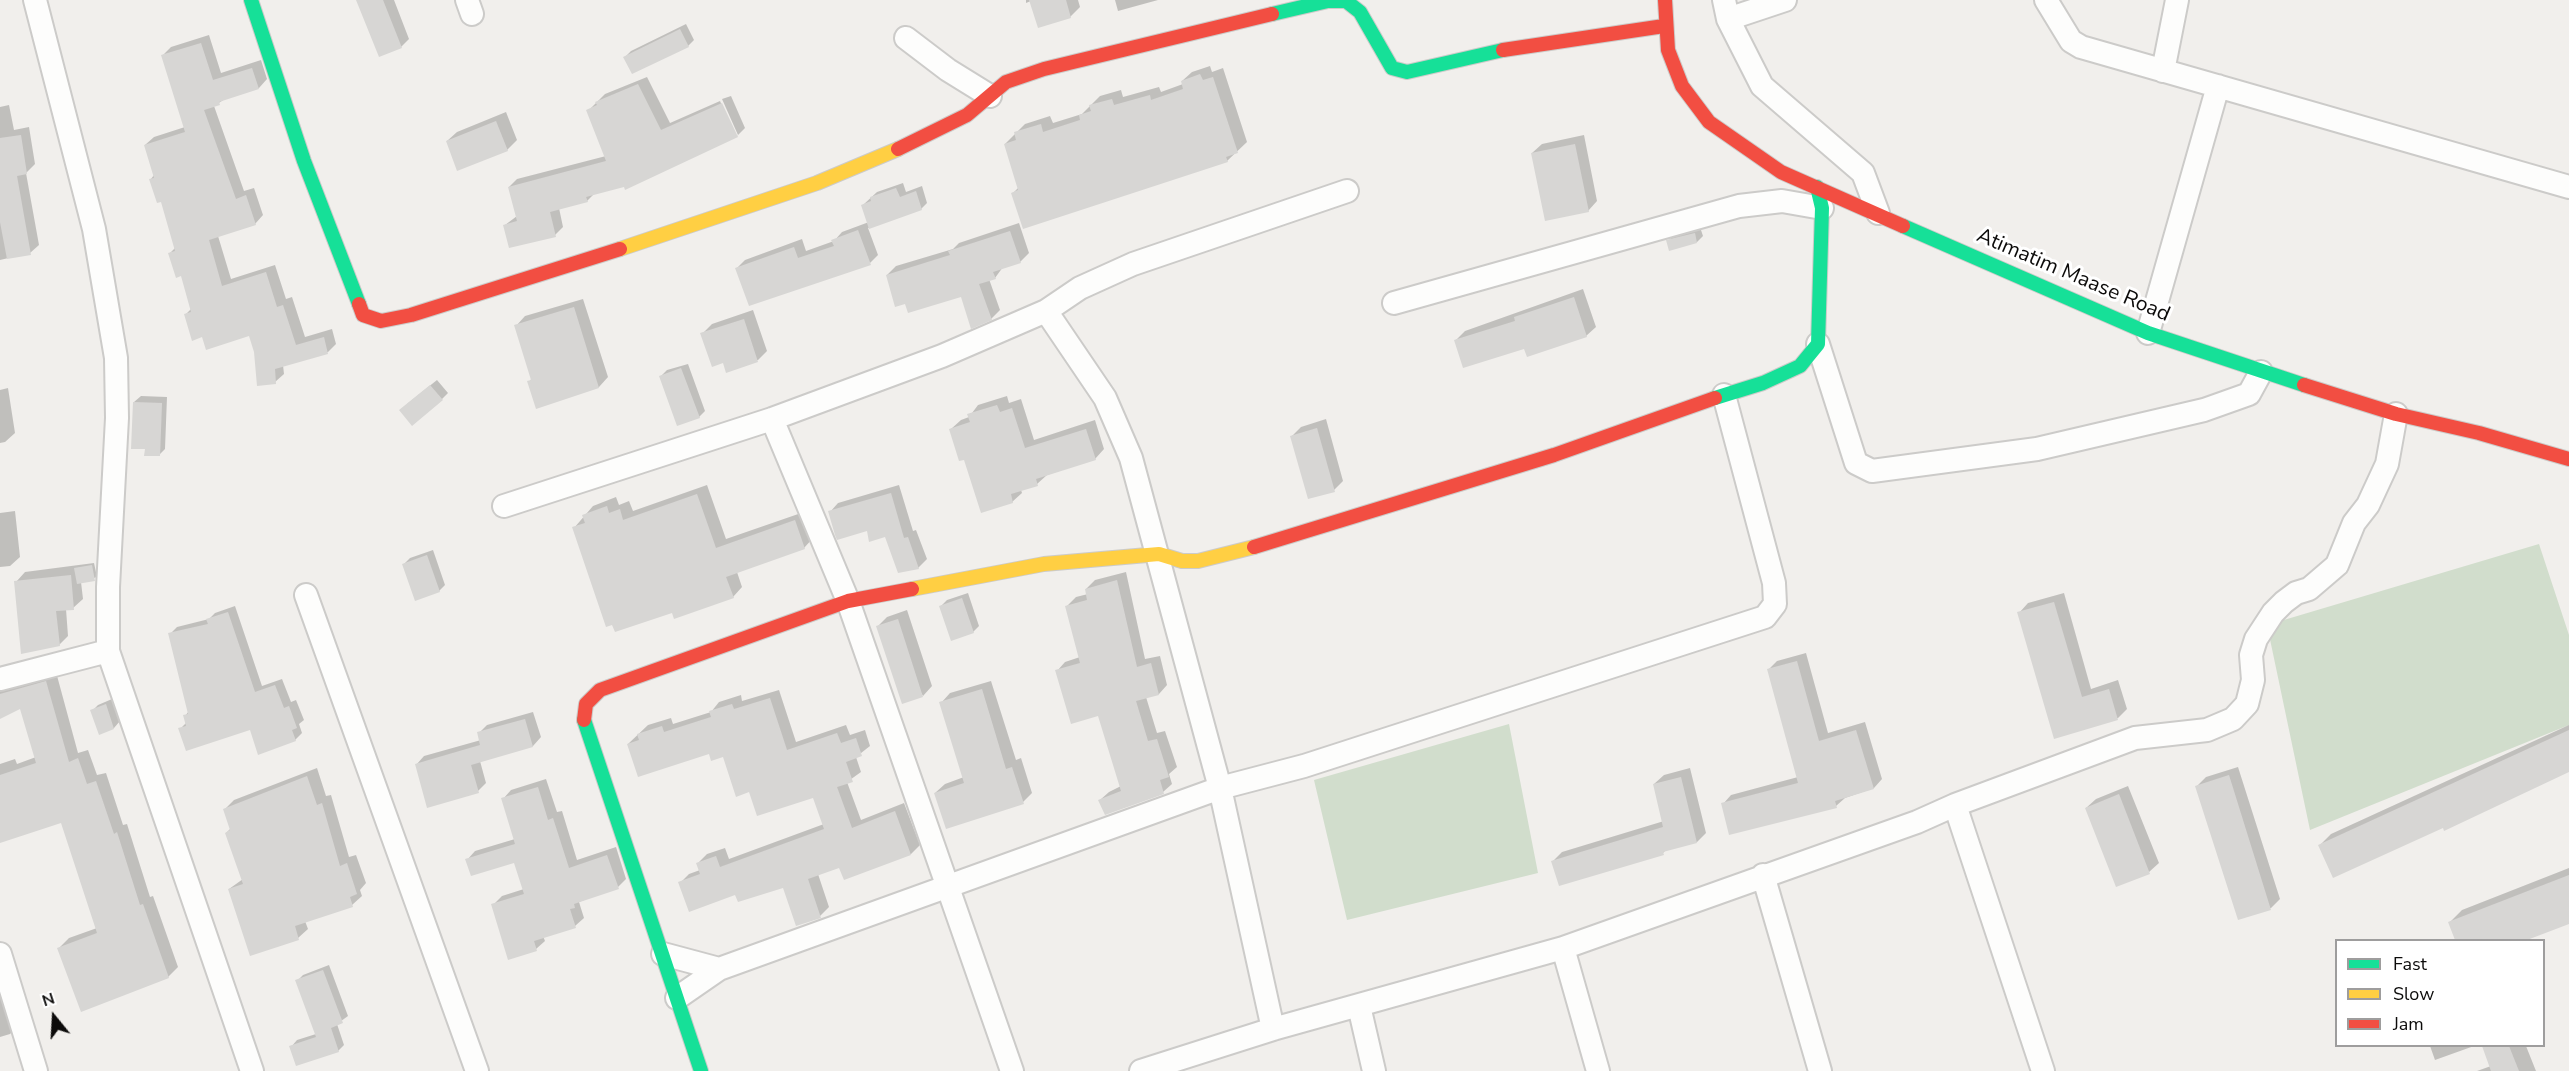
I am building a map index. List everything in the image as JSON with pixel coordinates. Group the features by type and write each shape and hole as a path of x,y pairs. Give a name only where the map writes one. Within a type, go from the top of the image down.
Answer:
{"street":[{"path":"35,0 94,229 116,358 117,418 108,587 108,651 252,1071"},
{"path":"251,0 304,161 363,315 381,321 411,315 817,183 885,156 967,115 1006,82 1044,69 1328,1 1346,1 1360,12 1392,68 1407,72 1497,51 1664,26"},
{"name":"Atimatim Maase Road","path":"1665,0 1664,26 1668,50 1682,86 1709,122 1819,198 1878,213 2148,333 2261,372 2396,414 2479,433 2569,459"},
{"path":"1785,0 1726,9 1762,86 1863,173 1878,213"},
{"path":"2046,0 2072,41 2081,47 2569,187"},
{"path":"2163,71 2177,0"},
{"path":"906,38 948,70 990,96"},
{"path":"2148,333 2218,86"},
{"path":"504,506 772,419 942,356 1046,311 1080,288 1133,264 1347,191"},
{"path":"1394,303 1738,206 1819,198 1818,344 1853,456 1856,463 1872,471 2037,449 2204,410 2249,394 2261,372"},
{"path":"1046,311 1105,398 1131,458 1220,788 1274,1029"},
{"path":"701,1071 584,724 586,704 600,690 848,601 1044,564 1126,555 1159,555 1182,561 1239,552 1554,455 1763,383 1800,366 1818,344"},
{"path":"677,998 719,969 1220,788 1304,766 1765,617 1775,604 1774,583 1724,395"},
{"path":"1152,1070 1274,1029 1563,948 1956,806 2134,738 2207,730 2233,719 2247,704 2253,680 2251,655 2256,639 2273,613 2296,593 2308,589 2337,565 2354,523 2368,505 2387,464 2396,414"},
{"path":"772,419 848,601 1012,1071"},
{"path":"306,595 477,1071"},
{"path":"0,679 108,651"},
{"path":"1956,806 2043,1071"},
{"path":"1763,875 1820,1071"},
{"path":"1563,948 1598,1071"},
{"path":"0,954 36,1071"},
{"path":"663,954 719,969"},
{"path":"1359,1006 1374,1071"}],"green space":[{"path":"2539,544 2569,635 2569,725 2310,830 2267,625"},
{"path":"1509,724 1538,873 1347,920 1314,780"}],"building":[{"path":"356,0 383,0 402,48 379,57"},
{"path":"1029,0 1066,0 1071,18 1038,28"},
{"path":"680,29 689,47 632,74 623,57"},
{"path":"201,43 213,80 252,68 259,89 219,102 220,105 204,110 236,199 246,195 256,225 209,240 222,286 266,272 277,307 283,305 296,345 324,337 328,354 275,369 276,384 257,386 254,352 249,336 206,350 202,337 192,341 184,314 191,312 181,276 176,278 168,253 175,251 161,202 157,203 149,179 154,178 144,145 185,132 161,55"},
{"path":"1200,74 1203,80 1213,77 1238,153 1226,157 1228,162 1023,229 1011,193 1018,190 1004,144 1016,140 1014,132 1041,124 1043,132 1080,120 1079,115 1091,111 1089,105 1112,99 1114,105 1150,95 1151,100 1183,89 1181,81"},
{"path":"638,84 661,130 722,103 738,137 625,190 624,187 586,197 588,202 550,212 556,237 509,248 503,225 517,221 508,187 606,161 586,110 597,105 595,102"},
{"path":"496,121 508,151 457,171 446,141"},
{"path":"21,135 27,174 17,176 31,255 7,259 0,222 0,138"},
{"path":"1575,144 1589,212 1545,221 1531,153"},
{"path":"896,188 900,197 916,191 922,210 869,229 861,205 871,201 870,197"},
{"path":"858,230 871,265 749,306 735,268 794,247 798,258 834,246 831,240"},
{"path":"1010,231 1021,263 993,272 996,279 979,284 992,320 971,329 961,297 908,313 905,304 895,307 886,275 950,255 948,251"},
{"path":"1695,233 1697,243 1669,251 1666,240"},
{"path":"1574,297 1587,337 1527,357 1524,349 1463,368 1454,340 1515,321 1514,317"},
{"path":"574,307 599,388 536,409 527,381 531,380 514,325"},
{"path":"744,319 758,362 726,373 723,363 712,367 700,333"},
{"path":"681,368 700,418 677,426 659,376"},
{"path":"430,385 443,400 412,426 399,410"},
{"path":"133,402 162,403 160,456 144,456 145,449 131,449"},
{"path":"997,405 1000,412 1012,408 1025,448 1086,429 1096,460 1036,479 1038,486 1011,494 1013,503 981,513 964,460 959,461 949,429 970,422 967,414"},
{"path":"1317,428 1335,492 1308,499 1290,436"},
{"path":"891,493 904,538 908,537 919,569 898,573 885,537 869,542 867,531 837,540 835,535 828,511"},
{"path":"697,494 716,548 795,520 805,549 726,577 734,598 674,619 672,613 615,632 612,625 606,627 572,527 585,523 582,515 607,506 609,513 620,509 623,520"},
{"path":"427,555 440,592 415,601 402,564"},
{"path":"92,565 95,581 77,584 74,568"},
{"path":"71,575 74,610 56,611 60,646 21,654 14,581"},
{"path":"1117,580 1137,667 1151,663 1159,695 1136,701 1148,741 1157,739 1169,777 1160,780 1164,794 1105,815 1098,800 1121,791 1098,716 1071,724 1055,670 1080,663 1065,606 1087,600 1085,589"},
{"path":"962,598 974,633 951,641 939,606"},
{"path":"2054,602 2082,697 2109,689 2118,720 2054,739 2017,612"},
{"path":"228,612 255,692 275,685 284,708 289,706 297,728 292,730 296,741 258,755 250,730 186,751 178,728 186,726 183,715 188,714 168,633 208,624 206,619"},
{"path":"898,619 923,697 902,704 876,626"},
{"path":"1797,661 1819,741 1856,730 1874,789 1835,801 1837,808 1729,835 1721,803 1798,783 1767,669"},
{"path":"46,681 69,762 78,758 87,784 96,781 114,834 117,832 140,905 143,904 169,978 81,1012 57,948 97,933 61,823 0,843 0,775 36,763 20,709 0,719 0,694"},
{"path":"982,689 1006,769 1012,767 1024,804 946,829 934,793 964,783 939,702"},
{"path":"770,698 787,750 837,733 841,743 856,738 862,756 846,762 853,782 837,787 852,828 895,811 911,855 844,880 839,868 808,879 821,918 796,926 783,888 738,902 735,895 689,912 678,882 700,874 696,863 716,856 720,867 824,829 813,798 757,816 749,792 736,797 723,757 711,761 709,754 638,777 627,744 639,740 637,734 662,726 664,732 711,717 709,711 732,704 734,709"},
{"path":"106,704 114,729 99,735 90,710"},
{"path":"525,719 533,747 471,765 479,793 427,808 415,764 480,745 477,732"},
{"path":"2569,730 2569,772 2444,831 2443,828 2333,878 2318,845"},
{"path":"2229,775 2271,910 2238,920 2195,786"},
{"path":"307,776 317,805 322,803 340,866 347,863 357,894 350,897 353,907 295,926 299,940 250,956 228,889 243,884 225,833 230,830 223,809"},
{"path":"1681,777 1697,843 1559,886 1551,861 1663,827 1653,784"},
{"path":"538,787 548,820 553,818 569,868 607,855 619,889 574,904 575,908 570,909 576,928 534,941 537,951 508,960 491,904 524,894 514,863 471,876 465,859 515,844 501,798"},
{"path":"2119,794 2150,874 2116,887 2085,808"},
{"path":"2569,875 2569,924 2530,939 2455,939 2448,922"},
{"path":"323,970 343,1023 331,1028 339,1052 296,1066 289,1046 316,1037 295,980"},
{"path":"2482,1047 2509,1047 2519,1071 2491,1071"}],"traffic: fast":[{"path":"251,0 304,161 359,304"},
{"path":"1272,14 1328,1 1346,1 1360,12 1392,68 1407,72 1503,50"},
{"path":"1715,398 1763,383 1800,366 1818,344 1822,208 1817,187"},
{"path":"1903,226 2148,333 2304,385"},
{"path":"584,720 701,1071"}],"traffic: slow":[{"path":"620,249 817,183 898,149"},
{"path":"912,589 1044,564 1159,554 1182,561 1198,561 1254,547"}],"traffic: jam":[{"path":"1665,0 1668,50 1682,86 1709,122 1781,172 1903,226"},
{"path":"898,149 967,115 1006,82 1044,69 1272,14"},
{"path":"1503,50 1664,26"},
{"path":"359,304 363,315 381,321 411,315 620,249"},
{"path":"2304,385 2396,414 2479,433 2569,459"},
{"path":"1254,547 1554,455 1715,398"},
{"path":"584,720 586,704 600,690 848,601 912,589"}]}
